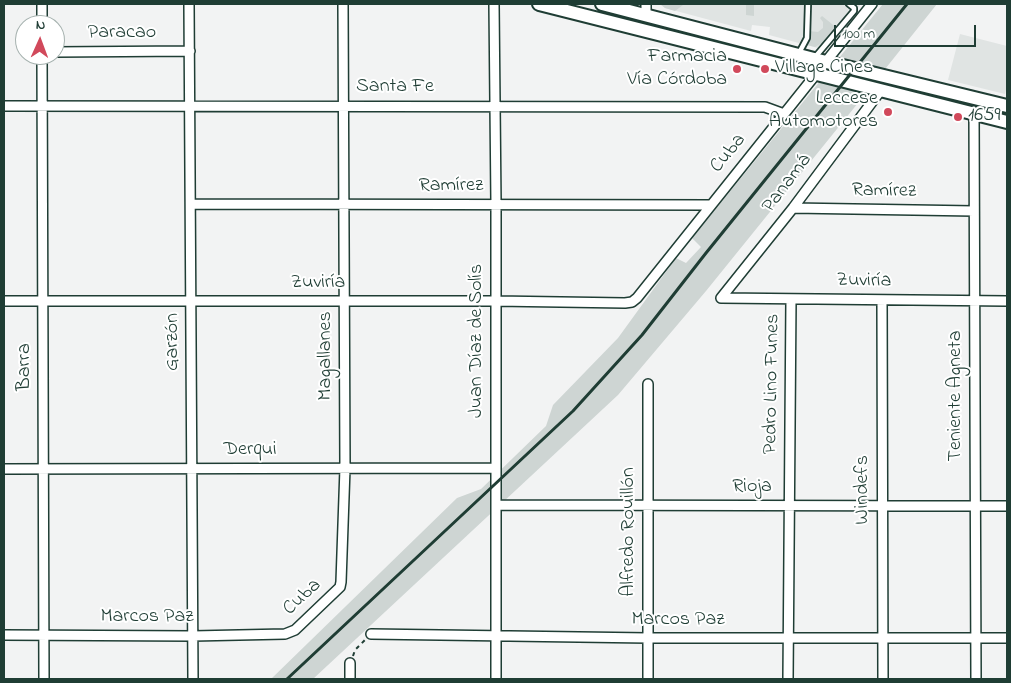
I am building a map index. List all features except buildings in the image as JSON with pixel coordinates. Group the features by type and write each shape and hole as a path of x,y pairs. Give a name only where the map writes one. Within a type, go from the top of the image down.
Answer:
{"main road":[{"path":"539,4 1007,122"},
{"path":"602,4 646,10 820,60 1006,106"}],"street":[{"name":"Garzón","path":"190,4 193,679"},
{"name":"Magallanes","path":"340,587 345,468 343,4"},
{"name":"Juan Díaz de Solís","path":"494,4 496,107 496,679"},
{"name":"Cuba","path":"632,302 816,74 820,60 872,4"},
{"name":"Paracao","path":"65,52 190,51"},
{"name":"Barra","path":"42,65 44,679"},
{"name":"Panamá","path":"721,298 793,208 881,90"},
{"name":"Santa Fe","path":"4,106 765,108 784,114"},
{"name":"Teniente Agneta","path":"974,113 976,679"},
{"name":"Ramírez","path":"191,204 711,205"},
{"name":"Ramírez","path":"793,208 974,211"},
{"name":"Zuviría","path":"721,298 1007,301"},
{"name":"Pedro Lino Funes","path":"788,679 791,299"},
{"name":"Windefs","path":"882,300 882,679"},
{"name":"Zuviría","path":"4,301 632,302"},
{"name":"Alfredo Rouillón","path":"648,384 648,679"},
{"name":"Derqui","path":"4,469 496,468"},
{"name":"Rioja","path":"496,505 1007,506"},
{"name":"Cuba","path":"290,634 340,587"},
{"name":"Marcos Paz","path":"4,636 290,634"},
{"name":"Marcos Paz","path":"371,634 648,638 1007,638"},
{"path":"350,663 350,679"}],"lane":[{"path":"798,54 807,38 808,4"},
{"path":"820,60 854,11 854,8 849,4"}],"path":[{"path":"355,650 371,634"}],"shaded area":[{"path":"660,4 861,4 825,50 769,35 770,27 752,25 751,31 665,8"},
{"path":"660,4 683,5 675,11 665,8"},
{"path":"746,4 754,4 754,16 746,15"},
{"path":"883,4 937,4 706,291 618,395 313,679 271,679 457,498 481,489 546,426 553,405 618,338 676,258 686,263 701,247 692,238"},
{"path":"822,16 837,28 824,42 815,47 807,45 809,31 818,32 823,28 823,22 820,18"},
{"path":"960,34 1007,46 1007,86 1005,94 948,80"}],"railway":[{"path":"287,679 573,411 642,335 907,4"}],"place":[{"name":"Farmacia Vía Córdoba","path":"737,69"},
{"name":"Village Cines","path":"765,69"},
{"name":"Leccese Automotores","path":"888,112"},
{"name":"1659","path":"958,117"}]}
